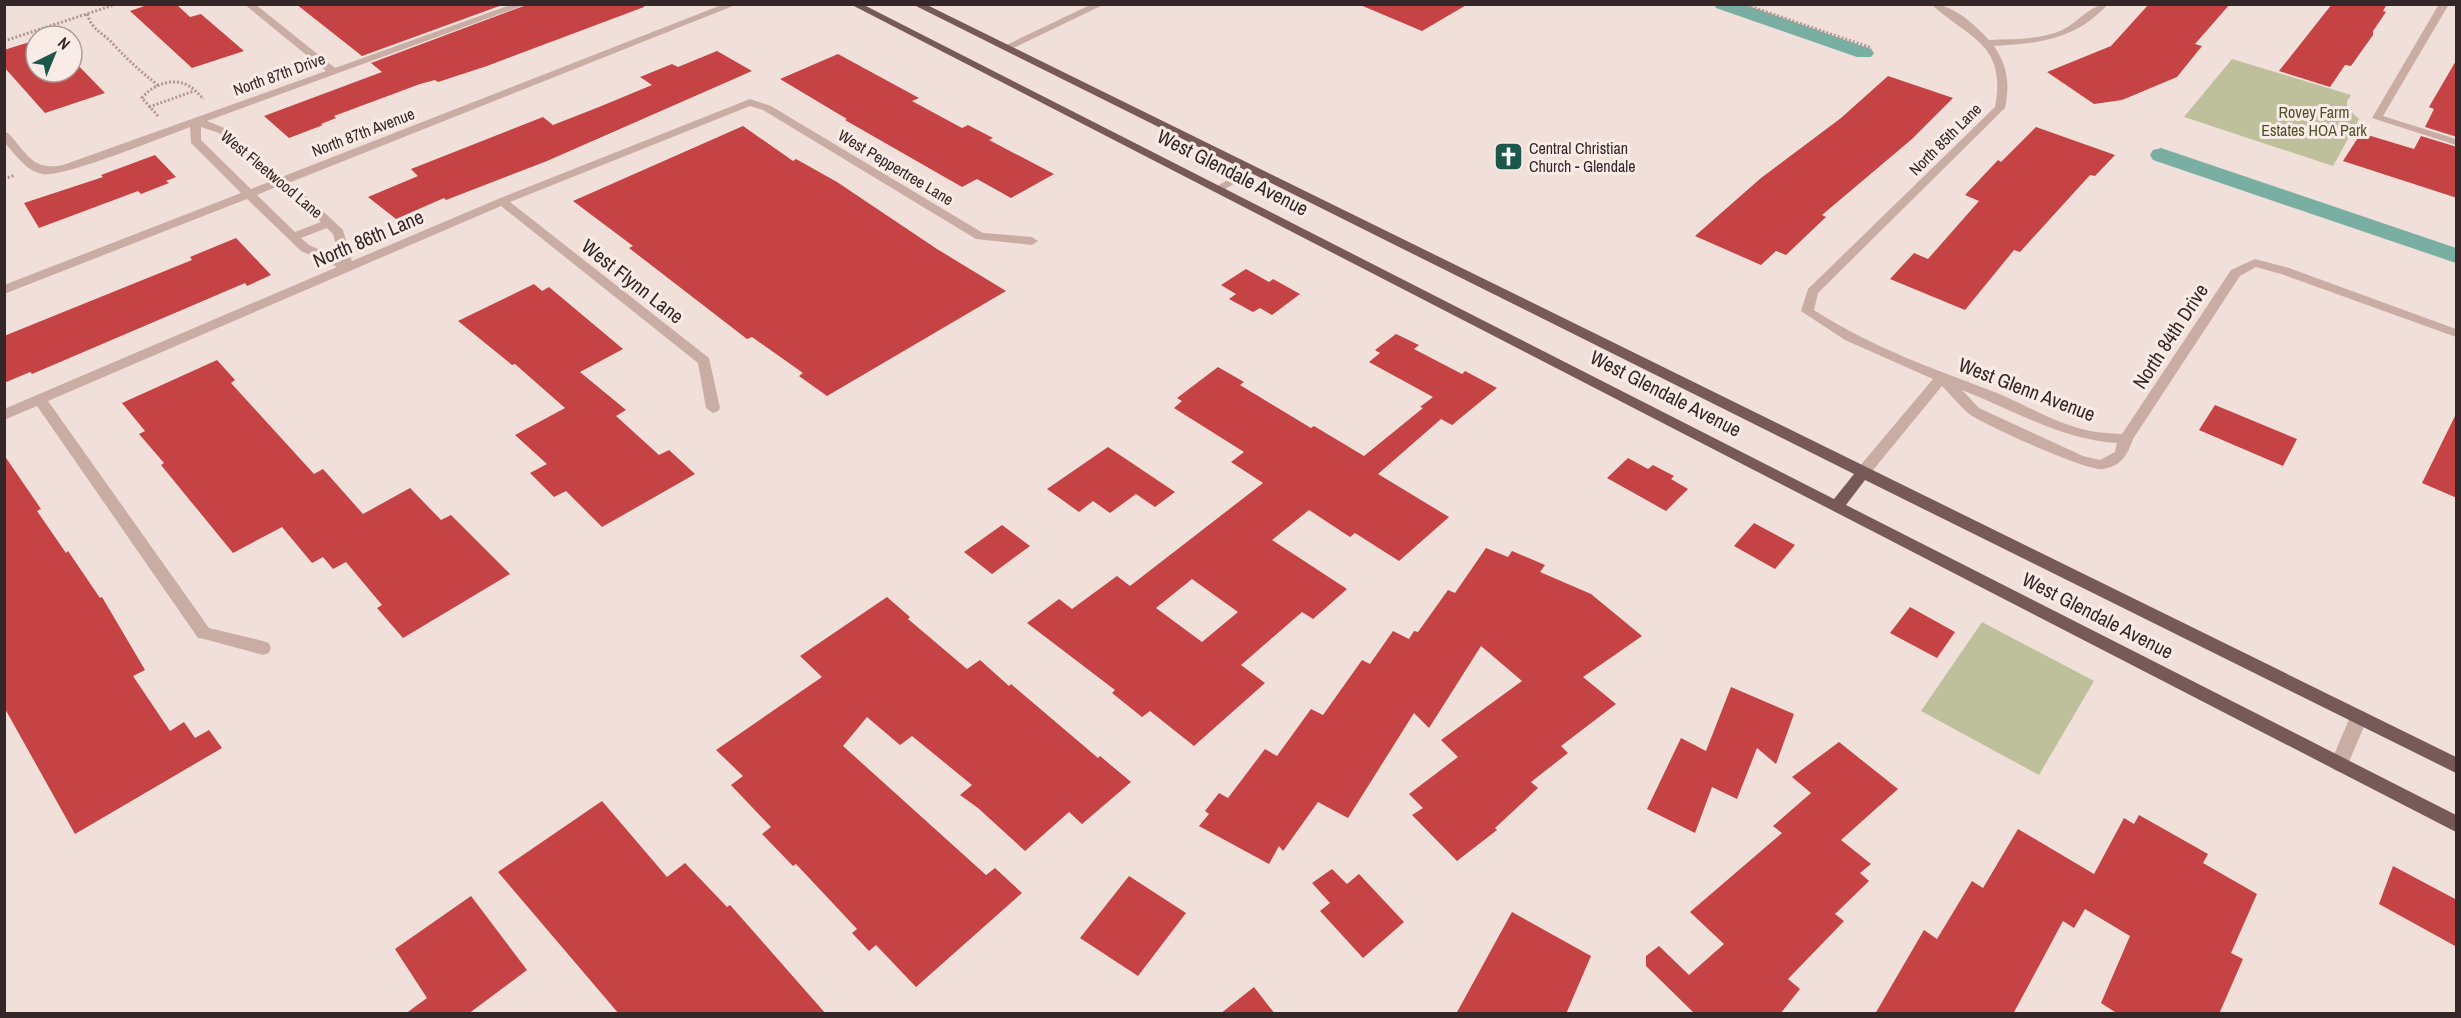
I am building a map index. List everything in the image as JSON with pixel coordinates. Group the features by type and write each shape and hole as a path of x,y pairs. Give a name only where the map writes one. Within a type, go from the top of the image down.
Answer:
{"main road":[{"name":"West Glendale Avenue","path":"854,4 2457,824"},
{"name":"West Glendale Avenue","path":"916,4 2457,765"},
{"path":"1837,506 1864,471"}],"street":[{"path":"248,4 333,72"},
{"name":"North 87th Drive","path":"4,135 34,168 46,172 66,168 523,4"},
{"name":"North 87th Avenue","path":"4,290 734,4"},
{"path":"1005,48 1101,4"},
{"path":"1935,4 1965,23 1988,43 2034,41 2069,33 2086,22 2104,4"},
{"path":"2444,4 2377,118 2457,142"},
{"name":"North 85th Lane","path":"1807,311 1812,292 2000,108 2004,96 2004,78 1988,43"},
{"name":"North 86th Lane","path":"4,415 502,201 750,102"},
{"name":"West Peppertree Lane","path":"750,102 767,108 980,236 1032,241"},
{"name":"West Fleetwood Lane","path":"196,121 223,131 277,183 305,200 329,223 339,233 348,268 305,248 293,237 195,141 196,121"},
{"path":"1218,189 1252,169"},
{"name":"West Flynn Lane","path":"502,201 704,361 713,408"},
{"path":"293,237 329,223"},
{"name":"North 84th Drive","path":"2126,439 2235,273 2255,263 2284,271 2457,333"},
{"name":"West Glenn Avenue","path":"1807,311 1830,328 1941,378 2085,435 2126,439 2121,454 2114,461 2100,465 2079,460 1974,411 1941,378"},
{"path":"1864,471 1941,378"},
{"path":"39,399 204,633 263,648"},
{"path":"2045,445 2056,424"},
{"path":"2339,764 2359,717"}],"path":[{"path":"4,41 117,4"},
{"path":"1743,4 1872,48"},
{"path":"87,14 91,26 113,43 127,61 159,86"},
{"path":"167,132 160,125 163,121 142,98 143,95 159,86 180,82 210,104 215,104 225,111"},
{"path":"149,107 195,91"}],"green space":[{"name":"Rovey Farm Estates HOA Park","path":"2232,59 2351,95 2347,101 2347,108 2359,119 2333,166 2184,117"},
{"path":"1982,622 2094,681 2039,775 1921,711"}],"building":[{"path":"150,4 176,4 190,17 201,14 244,51 192,68 130,11"},
{"path":"296,4 505,4 362,56"},
{"path":"529,4 644,4 644,7 487,66 438,82 435,80 420,84 334,116 336,118 321,124 323,125 289,138 264,116 382,72 371,63"},
{"path":"1358,4 1468,4 1422,31"},
{"path":"2149,4 2230,4 2195,44 2202,46 2177,77 2122,100 2094,104 2047,72 2111,46"},
{"path":"2332,4 2387,4 2383,11 2386,12 2373,31 2373,35 2351,66 2345,65 2330,87 2279,71"},
{"path":"24,44 24,84 84,84 84,71 105,93 45,113 4,67 4,50"},
{"path":"717,51 752,71 547,161 446,200 444,198 396,219 368,197 418,176 411,169 543,117 553,125 652,85 640,77 672,64 678,67"},
{"path":"838,54 919,98 912,101 962,128 968,125 993,138 989,140 1054,174 1011,198 977,179 962,187 845,120 847,119 780,79"},
{"path":"2457,59 2457,137 2425,127 2434,109 2429,107"},
{"path":"1888,76 1953,98 1912,139 1822,215 1826,217 1786,255 1776,251 1761,265 1695,236 1761,178 1841,118"},
{"path":"743,126 793,161 796,159 837,182 937,249 1006,291 827,396 799,376 803,373 752,337 747,339 629,248 633,246 573,201"},
{"path":"2036,127 2115,155 2095,176 2090,175 2020,252 2014,250 1965,310 1890,279 1914,253 1928,259 1979,201 1965,195 1998,160 2001,162"},
{"path":"2361,133 2414,149 2421,136 2457,147 2457,198 2343,161"},
{"path":"155,155 176,177 166,181 169,183 141,194 138,191 39,228 24,203 103,177 101,175"},
{"path":"236,238 271,275 247,286 245,283 32,374 30,372 4,383 4,336 192,260 190,257"},
{"path":"1246,269 1269,282 1273,279 1300,294 1272,315 1260,308 1253,312 1229,299 1236,294 1221,285"},
{"path":"534,284 542,291 549,287 623,349 580,372 626,410 616,416 659,455 669,450 695,474 602,527 566,491 554,497 530,473 547,464 515,435 565,408 515,364 512,365 458,321"},
{"path":"1396,334 1419,345 1414,349 1462,374 1465,371 1497,388 1452,425 1441,419 1378,474 1449,517 1399,561 1355,533 1350,537 1309,510 1272,540 1347,589 1313,619 1302,612 1241,665 1265,683 1194,746 1150,711 1142,717 1112,693 1115,690 1027,623 1059,599 1072,609 1117,576 1130,586 1263,483 1231,462 1244,452 1174,408 1182,401 1177,398 1218,367 1244,382 1240,385 1311,428 1314,426 1364,456 1423,408 1420,407 1433,397 1369,362 1380,353 1375,350","holes":["1192,579 1238,612 1202,642 1156,608"]},
{"path":"217,360 235,380 231,383 314,474 323,469 363,514 410,488 441,520 451,515 510,574 403,638 377,608 382,605 346,562 333,569 323,557 312,563 282,527 233,553 161,465 164,463 139,434 145,431 122,403"},
{"path":"2215,405 2297,439 2283,466 2199,430"},
{"path":"2457,412 2457,498 2422,483"},
{"path":"1108,447 1175,492 1155,507 1136,494 1110,513 1093,501 1079,512 1047,489"},
{"path":"4,455 41,509 37,511 100,598 102,597 145,670 133,676 170,731 184,722 195,738 209,730 222,748 75,834 4,707"},
{"path":"1628,458 1648,469 1653,465 1674,476 1671,479 1688,489 1666,511 1607,478"},
{"path":"1754,523 1795,545 1775,569 1734,546"},
{"path":"1002,525 1030,546 992,574 964,552"},
{"path":"1486,548 1508,557 1512,551 1545,565 1540,572 1591,594 1642,636 1583,677 1616,704 1561,746 1568,753 1531,782 1538,788 1495,828 1497,830 1457,861 1412,815 1423,808 1409,794 1458,757 1441,740 1522,681 1481,646 1429,728 1414,713 1348,818 1318,802 1283,851 1279,846 1269,864 1199,826 1209,814 1205,811 1219,793 1228,798 1265,749 1277,756 1311,709 1323,715 1362,660 1370,664 1393,631 1409,639 1414,631 1418,632 1448,590 1455,593"},
{"path":"887,597 910,617 908,619 967,669 980,660 1098,758 1100,756 1131,782 1082,824 1069,812 1025,851 978,808 960,795 972,785 912,736 900,745 867,717 843,746 986,875 995,868 1022,893 916,987 876,945 869,951 852,933 857,929 796,864 793,866 762,834 771,827 731,785 743,776 716,750 822,677 800,656"},
{"path":"1910,607 1955,632 1937,658 1890,633"},
{"path":"1731,687 1794,714 1776,764 1757,748 1737,799 1712,787 1695,833 1647,809 1681,738 1706,751"},
{"path":"1839,742 1898,789 1841,840 1871,864 1860,873 1869,881 1835,914 1844,921 1788,979 1800,989 1780,1014 1695,1014 1646,966 1646,956 1659,946 1689,975 1724,944 1690,912 1782,833 1773,826 1811,793 1792,777"},
{"path":"602,801 667,877 685,863 727,907 730,905 826,1014 619,1014 498,872"},
{"path":"2139,815 2208,854 2203,863 2257,894 2231,953 2243,959 2219,1014 2118,1014 2101,1003 2130,936 2085,909 2074,928 2063,921 2013,1014 1875,1014 1924,930 1937,939 1972,881 1983,888 2018,829 2094,874 2124,818 2134,824"},
{"path":"2393,866 2457,900 2457,947 2379,904"},
{"path":"1332,869 1347,884 1359,874 1404,922 1363,958 1320,911 1330,903 1312,883"},
{"path":"1129,876 1186,913 1138,976 1080,938"},
{"path":"471,896 527,970 468,1014 405,1014 427,998 395,949"},
{"path":"1512,912 1591,956 1566,1014 1456,1014"},
{"path":"1254,987 1275,1014 1220,1014"}],"waterway":[{"path":"1723,4 1864,53"},
{"path":"2161,155 2456,256"}],"place":[{"name":"Central Christian Church - Glendale","path":"1508,157"}]}
